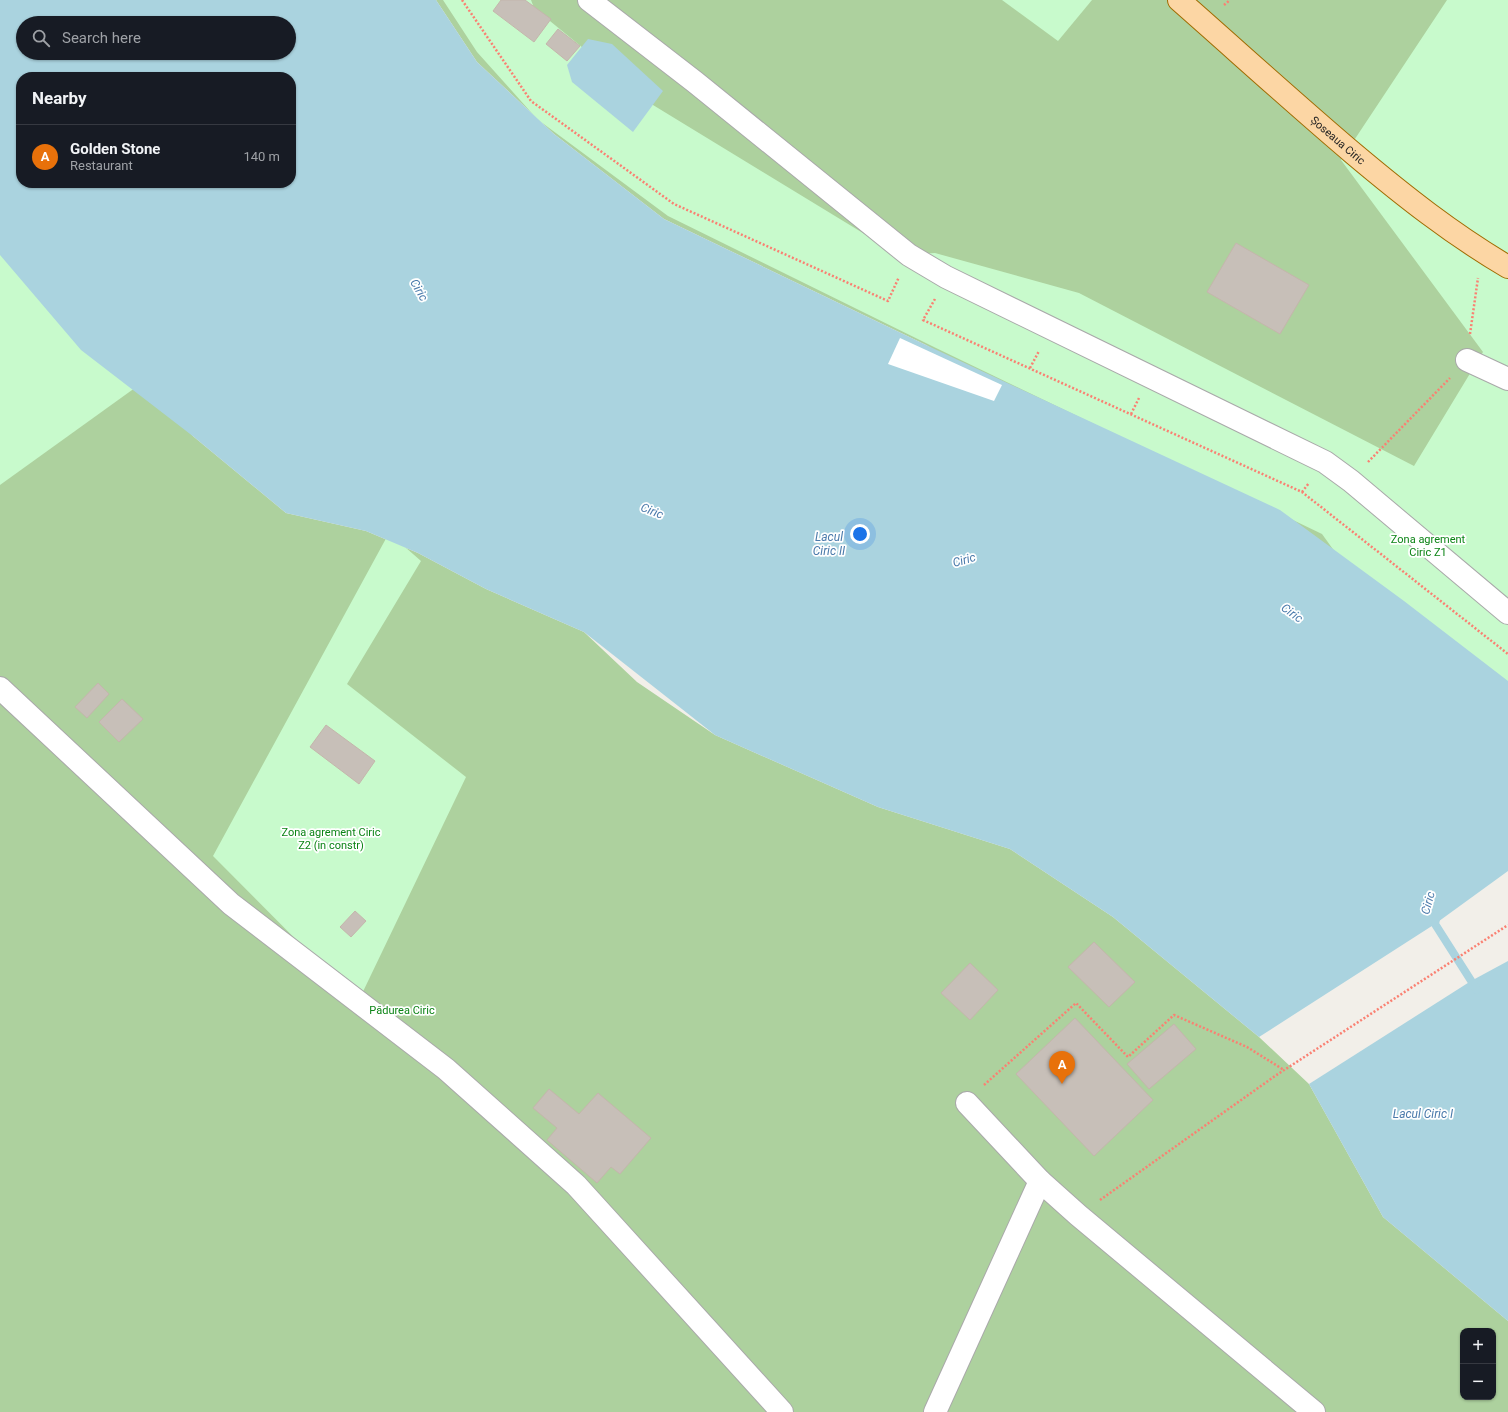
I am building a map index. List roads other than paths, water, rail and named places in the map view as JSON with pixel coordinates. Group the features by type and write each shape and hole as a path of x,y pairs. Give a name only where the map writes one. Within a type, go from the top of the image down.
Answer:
{"main road":[{"name":"Șoseaua Ciric","path":"1179,0 1330,134 1405,196 1481,251 1508,267"}],"lane":[{"path":"589,0 695,82 909,255 946,277 1326,462 1351,480 1508,613"},
{"path":"1467,360 1508,378"},
{"path":"0,688 231,904 446,1069 576,1184 782,1412"},
{"path":"967,1102 1040,1181 1078,1215 1314,1412"},
{"path":"934,1412 1040,1181"}],"water":[{"name":"Lacul Ciric II","path":"0,0 436,0 477,62 554,134 664,219 926,345 1280,510 1404,601 1508,681 1508,871 1435,924 1259,1037 1113,917 1010,849 878,807 715,735 584,632 486,589 418,553 366,531 286,513 194,437 81,350 0,255"},
{"path":"588,39 612,44 663,91 633,132 572,82 567,65"},
{"name":"Lacul Ciric I","path":"1508,961 1508,1321 1383,1217 1309,1084 1471,981"}],"waterway":[{"name":"Ciric","path":"1437,915 1435,924 1477,990"}],"place":[{"name":"Golden Stone","path":"1062,1084"}],"park label":[{"name":"Zona agrement Ciric Z1","path":"1428,545"},
{"name":"Zona agrement Ciric Z2 (in constr)","path":"331,838"},
{"name":"Pădurea Ciric","path":"402,1010"}]}
